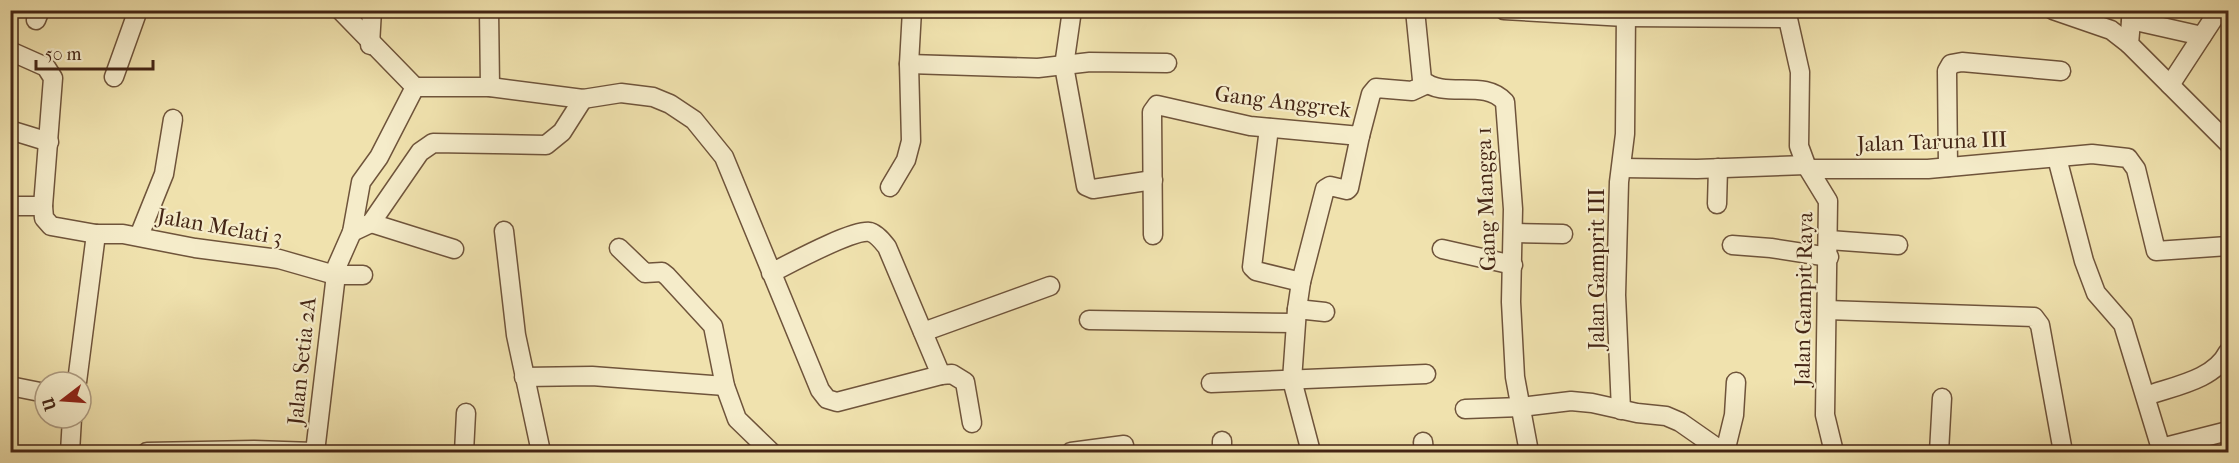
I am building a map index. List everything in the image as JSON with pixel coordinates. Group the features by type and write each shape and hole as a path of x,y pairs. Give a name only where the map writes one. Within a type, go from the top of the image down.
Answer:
{"street":[{"path":"114,77 138,10"},
{"path":"340,10 370,45 415,87 490,87 583,99 621,93 653,97 670,104 694,120 724,157 820,390 827,399 837,402 952,374 965,382 972,423"},
{"path":"370,45 372,10"},
{"path":"489,10 490,87"},
{"path":"890,187 906,160 911,141 909,64 912,10"},
{"path":"1072,10 1064,66 1086,186 1093,189 1153,180"},
{"path":"1415,10 1420,76 1427,84"},
{"path":"1504,10 1625,14 1786,14"},
{"path":"2053,10 2111,30 2129,44 2229,142"},
{"path":"2170,85 2219,10"},
{"path":"1622,168 1625,134 1625,14"},
{"name":"Jalan Gampit Raya","path":"1786,14 1800,72 1799,146 1807,167 1828,201 1825,415 1834,453"},
{"path":"2129,44 2132,15 2202,36"},
{"path":"10,51 51,70 54,87 42,206 10,206"},
{"path":"909,64 1038,68 1090,62 1167,63"},
{"path":"1948,167 1947,71 1951,64 2061,71"},
{"name":"Gang Anggrek","path":"1153,235 1152,112 1157,105 1269,128 1360,135 1371,94 1376,88 1412,91 1427,84"},
{"name":"Gang Mangga 1","path":"1427,84 1434,87 1486,90 1498,94 1505,102 1513,233 1511,302 1515,377 1529,453"},
{"name":"Jalan Setia 2A","path":"315,453 335,275 352,232 361,182 379,157 415,87"},
{"path":"352,232 371,223 420,153 433,143 546,145 562,132 583,99"},
{"path":"139,236 162,182 173,119"},
{"path":"1269,128 1252,267 1256,271 1301,282"},
{"path":"10,130 49,142"},
{"path":"1311,453 1293,380 1296,316 1301,282 1325,189 1330,186 1347,190 1349,188 1360,135"},
{"name":"Jalan Taruna III","path":"1807,167 1948,167 2092,154 2128,158 2139,178 2156,251 2229,246"},
{"path":"2057,158 2088,272 2096,293 2123,324 2161,450 2228,430"},
{"name":"Jalan Gamprit III","path":"1621,410 1616,296 1622,168 1807,167"},
{"path":"1717,204 1718,168"},
{"name":"Jalan Melati 3","path":"42,206 44,218 51,226 96,234 139,236 195,248 279,259 335,275 363,274"},
{"path":"371,223 454,249"},
{"path":"504,231 524,377 541,453"},
{"path":"771,273 854,234 870,232 887,248 941,375"},
{"path":"1513,233 1563,234"},
{"path":"79,370 96,234"},
{"path":"1732,245 1829,249 1898,246"},
{"path":"619,248 645,273 662,272 667,276 712,326 725,386 737,418 771,453"},
{"path":"1442,249 1513,265"},
{"path":"923,332 1050,286"},
{"path":"1827,310 2034,317 2040,325 2063,453"},
{"path":"1089,320 1296,316 1325,312"},
{"path":"2146,396 2213,371 2223,363 2229,352"},
{"path":"1211,383 1426,374"},
{"path":"524,377 592,376 725,386"},
{"path":"1465,409 1521,407 1571,401 1592,403 1621,410 1666,416 1680,422 1724,453 1734,415 1736,382"},
{"path":"10,386 33,391"},
{"path":"1939,453 1941,398"},
{"path":"464,453 466,413"},
{"path":"70,453 71,430"},
{"path":"1071,453 1124,445"},
{"path":"148,452 254,450 315,453"}],"waterway":[{"path":"356,10 359,13"}]}
